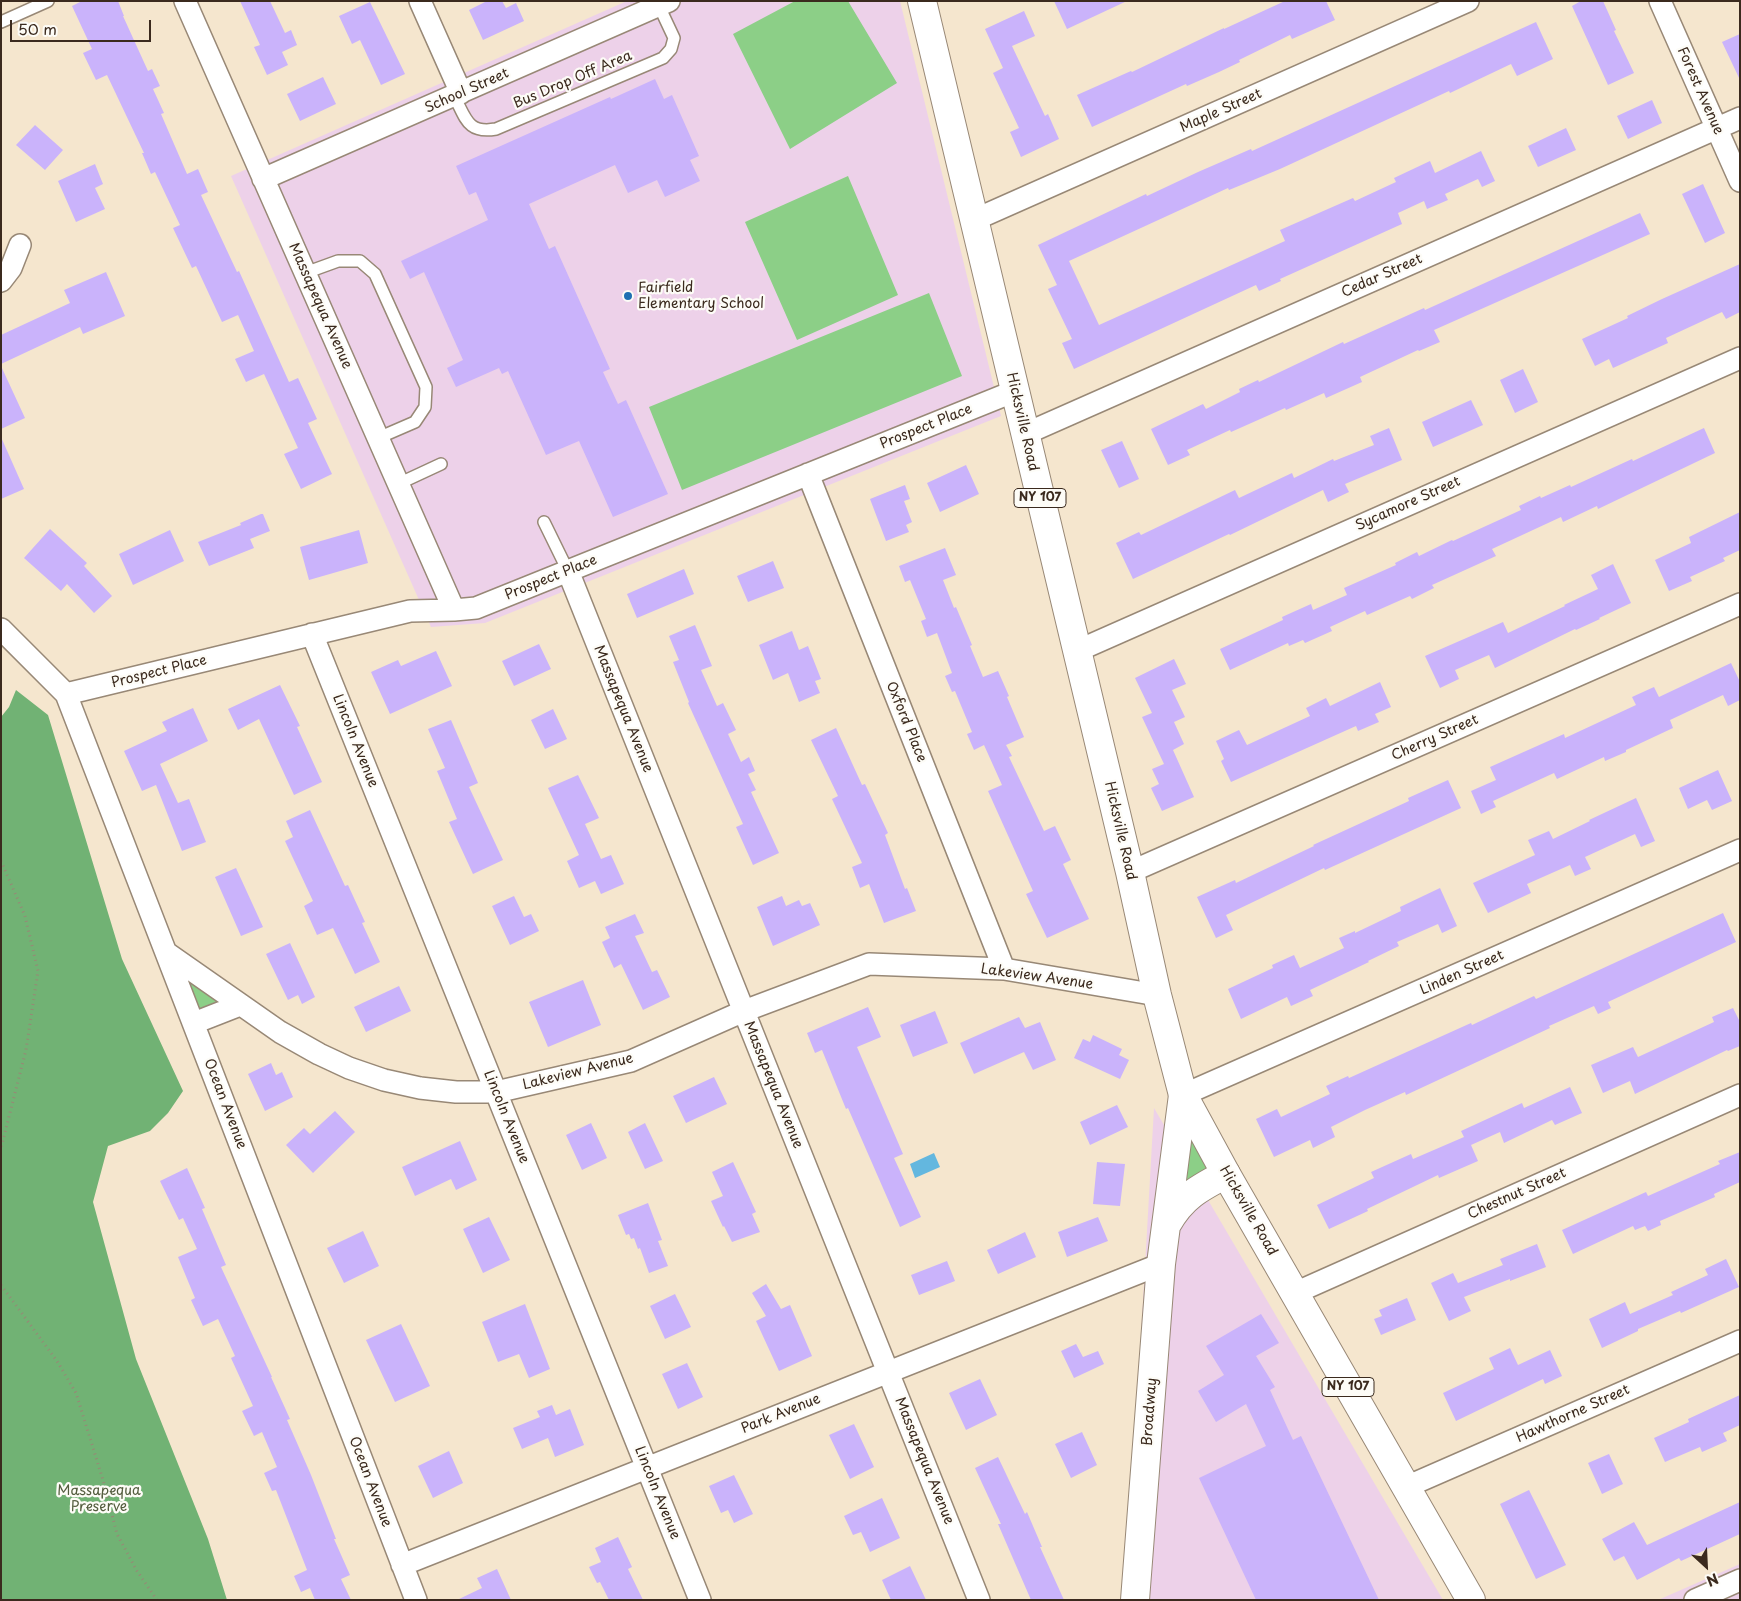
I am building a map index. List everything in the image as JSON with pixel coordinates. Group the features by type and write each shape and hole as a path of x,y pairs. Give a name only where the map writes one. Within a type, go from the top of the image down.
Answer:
{"main road":[{"name":"Hicksville Road","path":"926,3 974,220 1130,872 1157,994 1184,1095 1226,1174 1471,1600"},
{"name":"Broadway","path":"1135,1600 1161,1264 1184,1095"},
{"name":"Broadway","path":"1166,1225 1174,1211 1184,1200 1195,1191 1226,1174"}],"street":[{"name":"Massapequa Avenue","path":"185,1 454,610"},
{"path":"420,1 458,95"},
{"name":"Maple Street","path":"974,220 1468,1"},
{"name":"Forest Avenue","path":"1660,1 1740,181"},
{"name":"School Street","path":"264,179 458,95 662,3"},
{"name":"Cedar Street","path":"1025,434 1740,118"},
{"path":"1,281 11,268 20,245"},
{"name":"Sycamore Street","path":"1077,651 1740,358"},
{"name":"Prospect Place","path":"66,694 410,611 476,608 1015,391"},
{"name":"Oxford Place","path":"808,474 1004,969"},
{"name":"Massapequa Avenue","path":"568,571 979,1600"},
{"name":"Cherry Street","path":"1130,872 1740,604"},
{"name":"Ocean Avenue","path":"1,628 66,694 416,1600"},
{"name":"Lincoln Avenue","path":"312,634 700,1600"},
{"name":"Linden Street","path":"1184,1095 1740,850"},
{"name":"Lakeview Avenue","path":"166,953 280,1032 319,1054 349,1068 375,1077 420,1088 456,1092 496,1092 631,1061 744,1011 869,964 1004,969 1157,994"},
{"path":"194,1023 240,1005"},
{"name":"Chestnut Street","path":"1295,1293 1740,1095"},
{"name":"Park Avenue","path":"402,1564 1161,1264"},
{"name":"Hawthorne Street","path":"1406,1488 1740,1341"},
{"path":"1695,1600 1740,1580"}],"lane":[{"path":"1,22 48,1"},
{"name":"Bus Drop Off Area","path":"458,95 469,125 483,131 496,130 662,58 671,49 674,38 662,3"},
{"path":"305,273 338,261 360,261 375,274 426,387 425,408 415,422 378,438"},
{"path":"398,484 441,464"},
{"path":"544,522 568,571"}],"path":[{"path":"1,861 25,916 38,971 26,1050 1,1148"},
{"path":"1,1285 57,1361 76,1393 103,1480 117,1534 137,1571 157,1600"}],"shaded area":[{"name":"Fairfield Elementary School","path":"627,1 900,1 1001,416 485,623 431,627 231,176"},
{"path":"1154,1108 1443,1600 1126,1600"},
{"path":"1740,1564 1740,1600 1658,1600"}],"green space":[{"path":"795,1 848,1 897,83 790,149 733,34"},
{"path":"848,176 898,295 797,340 745,222"},
{"path":"929,293 962,376 682,490 649,407"},
{"name":"Massapequa Preserve","path":"16,690 48,715 122,959 183,1091 168,1113 150,1131 108,1146 93,1202 136,1359 208,1539 227,1600 1,1600 1,717 9,707"},
{"path":"173,962 232,1004 195,1019"},
{"path":"1185,1104 1220,1172 1172,1207"}],"water":[{"path":"934,1153 940,1167 915,1178 910,1164"}],"building":[{"path":"82,1 118,1 148,71 152,69 160,86 153,89 164,113 161,114 187,174 198,169 208,192 201,195 237,272 239,271 289,382 298,378 317,419 308,423 332,474 301,489 284,454 298,448 264,374 246,382 235,359 254,351 238,315 222,322 196,266 192,268 173,228 180,225 155,172 151,174 142,153 144,153 107,75 96,80 83,53 92,49 72,6"},
{"path":"240,1 270,1 285,33 291,30 297,45 282,52 288,65 267,75 254,47 260,45"},
{"path":"487,1 502,1 506,8 516,3 524,21 483,40 469,10"},
{"path":"1054,1 1127,1 1067,29"},
{"path":"1285,1 1326,1 1335,20 1292,39 1290,35 1219,72 1187,86 1186,84 1092,127 1077,95 1132,72"},
{"path":"1581,1 1603,1 1616,30 1614,31 1634,73 1608,85 1572,6"},
{"path":"370,2 405,74 381,85 360,40 352,44 339,16"},
{"path":"1024,11 1035,36 1012,46 1045,116 1048,114 1059,139 1021,157 1010,132 1019,128 993,73 1003,68 985,29"},
{"path":"1536,22 1553,59 1517,76 1511,64 1280,169 1229,190 1228,188 1069,261 1099,325 1285,241 1280,230 1353,198 1355,201 1396,182 1394,178 1430,161 1435,173 1481,151 1495,181 1482,187 1478,179 1445,194 1448,200 1427,209 1424,201 1398,213 1402,224 1280,279 1281,281 1259,291 1256,285 1074,369 1062,343 1072,339 1048,289 1057,285 1038,245 1146,194 1147,196 1251,149 1252,151"},
{"path":"1740,34 1740,80 1722,42"},
{"path":"323,77 336,104 300,121 287,94"},
{"path":"655,79 664,99 672,95 699,156 690,160 700,181 665,197 657,180 628,193 615,165 529,204 549,249 555,246 610,369 603,372 618,404 626,400 668,494 613,517 579,441 546,455 508,371 502,374 499,368 456,387 447,368 463,360 424,272 410,279 401,261 488,220 476,192 469,195 456,166 610,97 611,99"},
{"path":"1652,100 1662,123 1628,139 1617,116"},
{"path":"35,125 63,150 45,170 16,145"},
{"path":"1566,128 1576,150 1538,167 1528,146"},
{"path":"95,164 103,184 95,188 105,209 76,222 58,181"},
{"path":"1703,184 1725,233 1705,243 1682,194"},
{"path":"1640,213 1650,234 1434,330 1440,342 1360,377 1362,382 1326,398 1324,393 1231,432 1230,430 1187,450 1190,455 1168,465 1151,429 1203,404 1206,409 1240,392 1239,389 1258,380 1259,382 1343,342 1344,344 1424,308 1425,310"},
{"path":"1740,264 1740,312 1726,319 1722,312 1666,338 1668,343 1613,368 1609,359 1595,366 1582,339 1628,318 1627,316 1662,299"},
{"path":"106,272 125,316 83,334 80,327 1,364 1,335 70,303 64,290"},
{"path":"1,366 25,418 1,429"},
{"path":"1523,369 1538,402 1515,413 1500,380"},
{"path":"1471,400 1483,425 1433,447 1422,422"},
{"path":"1389,428 1402,460 1345,484 1349,492 1328,502 1323,490 1133,579 1116,543 1139,532 1141,535 1235,490 1239,498 1292,473 1294,478 1333,459 1334,461 1374,445 1370,436"},
{"path":"1704,428 1715,453 1598,509 1597,506 1563,522 1561,517 1492,549 1496,556 1432,585 1434,588 1412,599 1410,596 1367,615 1365,611 1330,627 1332,631 1305,643 1303,640 1289,646 1288,643 1230,670 1220,649 1283,620 1282,617 1311,604 1313,610 1347,595 1344,588 1396,565 1395,563 1417,552 1419,556 1521,510 1519,506 1540,496 1541,498 1570,485 1571,487"},
{"path":"1,437 24,489 1,499"},
{"path":"1122,441 1139,479 1119,488 1101,450"},
{"path":"966,465 979,494 940,512 927,483"},
{"path":"905,485 910,499 904,501 912,522 906,525 909,532 886,541 870,499"},
{"path":"1740,512 1740,550 1723,558 1725,561 1690,577 1692,581 1669,591 1655,560 1691,543 1689,537"},
{"path":"263,514 270,531 250,539 254,548 209,566 198,542 241,525 240,523"},
{"path":"50,529 87,563 84,566 112,596 94,613 67,584 61,591 24,558"},
{"path":"170,530 184,561 133,585 119,554"},
{"path":"359,530 368,563 309,580 300,547"},
{"path":"945,548 956,575 943,580 954,608 956,607 972,645 970,646 983,677 998,671 1024,737 1006,745 1012,756 1009,757 1044,831 1055,826 1071,860 1063,864 1089,919 1047,938 1026,894 1033,891 988,791 1002,785 984,745 974,750 967,734 972,732 955,691 952,692 945,676 952,673 937,633 927,637 921,621 926,619 910,580 905,582 899,566"},
{"path":"773,561 784,588 748,602 737,576"},
{"path":"1613,564 1631,603 1495,668 1489,655 1455,670 1459,679 1440,688 1425,656 1503,622 1508,633 1565,606 1598,589 1591,575"},
{"path":"684,569 694,594 637,618 627,594"},
{"path":"695,625 712,666 701,670 717,706 723,703 736,730 728,734 741,762 749,757 755,771 748,774 756,790 751,792 779,853 753,865 736,827 743,824 688,703 673,662 679,660 669,636"},
{"path":"792,631 799,650 808,646 821,679 815,681 820,693 799,702 788,673 773,680 759,645"},
{"path":"539,644 551,669 514,686 502,661"},
{"path":"436,651 452,686 390,714 371,672 398,660 401,666"},
{"path":"1174,659 1186,684 1172,690 1185,717 1174,722 1184,744 1173,750 1194,797 1162,811 1151,788 1159,784 1152,769 1164,764 1142,717 1152,713 1135,678"},
{"path":"1731,663 1740,682 1740,700 1728,706 1723,695 1670,720 1673,728 1626,750 1626,752 1605,761 1604,757 1557,779 1554,773 1493,801 1496,807 1481,814 1471,791 1496,780 1490,767 1564,734 1565,738 1636,705 1632,697 1654,687 1659,697"},
{"path":"1380,682 1391,707 1375,714 1379,722 1358,731 1356,726 1231,782 1221,761 1224,759 1216,741 1239,730 1247,745 1310,716 1306,708 1326,698 1330,706"},
{"path":"280,685 300,726 297,727 322,782 294,795 259,719 238,730 228,709"},
{"path":"193,708 208,741 160,764 178,803 189,799 206,842 182,851 156,785 142,791 124,751 167,731 162,722"},
{"path":"553,709 567,739 545,749 531,720"},
{"path":"451,720 478,783 469,787 503,860 473,874 449,822 457,819 437,771 445,768 428,729"},
{"path":"836,728 862,785 865,784 888,833 885,835 905,889 907,888 916,911 884,923 869,884 860,888 852,867 862,863 832,799 838,796 811,740"},
{"path":"1718,770 1732,801 1712,810 1707,800 1688,809 1679,788"},
{"path":"578,775 599,818 585,824 601,859 611,855 624,884 601,894 595,881 579,888 567,861 579,855 548,788"},
{"path":"1448,780 1461,808 1325,870 1324,868 1226,915 1233,930 1216,938 1197,897 1235,880 1236,883 1409,801 1408,798"},
{"path":"1636,798 1655,841 1641,847 1635,834 1585,857 1591,869 1575,876 1570,865 1527,884 1531,893 1488,913 1473,883 1535,855 1528,840 1549,831 1553,839"},
{"path":"310,810 345,886 348,885 365,922 362,923 380,962 355,974 333,928 317,935 304,906 313,901 285,841 293,837 286,821"},
{"path":"236,868 263,927 241,936 215,877"},
{"path":"1440,888 1457,926 1442,933 1438,924 1397,942 1399,946 1310,990 1313,996 1291,1006 1287,997 1241,1019 1228,989 1273,968 1272,965 1294,955 1300,968 1344,948 1339,938 1355,931 1355,933 1401,911 1400,907"},
{"path":"514,896 524,917 531,914 539,931 510,945 492,906"},
{"path":"782,896 786,906 799,900 802,906 810,903 820,925 773,946 757,907"},
{"path":"1723,913 1736,942 1608,1002 1611,1008 1598,1014 1594,1006 1406,1095 1405,1092 1365,1110 1331,1127 1335,1137 1313,1148 1310,1140 1274,1157 1256,1119 1277,1109 1281,1117 1330,1094 1326,1086 1348,1076 1349,1078 1471,1023 1472,1025 1534,996 1536,999"},
{"path":"635,914 644,933 635,936 652,972 657,970 670,997 643,1010 621,964 614,968 602,942 610,938 605,927"},
{"path":"290,943 315,997 302,1004 298,995 288,1000 266,954"},
{"path":"583,980 601,1025 548,1047 529,1002"},
{"path":"399,986 411,1011 366,1032 354,1007"},
{"path":"868,1007 881,1037 857,1047 903,1154 894,1158 921,1217 900,1227 848,1108 846,1109 822,1050 815,1053 807,1033"},
{"path":"1733,1008 1740,1022 1740,1046 1727,1050 1635,1094 1630,1081 1603,1093 1591,1065 1633,1047 1638,1057 1714,1022 1712,1017"},
{"path":"935,1011 948,1043 913,1057 900,1025"},
{"path":"1019,1017 1025,1028 1040,1022 1056,1060 1033,1070 1024,1052 974,1074 960,1043"},
{"path":"1093,1035 1122,1049 1119,1055 1129,1060 1120,1079 1074,1058 1083,1039 1090,1042"},
{"path":"271,1063 276,1075 282,1072 293,1097 265,1111 248,1074"},
{"path":"714,1077 727,1104 686,1123 673,1096"},
{"path":"1570,1087 1582,1113 1555,1125 1552,1120 1504,1143 1500,1132 1471,1145 1478,1161 1439,1178 1438,1175 1329,1229 1317,1205 1374,1178 1371,1172 1411,1154 1413,1159 1464,1137 1461,1131 1522,1103 1524,1108"},
{"path":"1117,1105 1128,1127 1090,1145 1080,1122"},
{"path":"335,1111 355,1132 313,1173 286,1145 304,1128 310,1134"},
{"path":"591,1123 607,1158 582,1170 566,1135"},
{"path":"645,1123 663,1161 645,1169 628,1132"},
{"path":"460,1141 477,1180 456,1190 451,1179 415,1196 402,1167"},
{"path":"1740,1152 1740,1182 1714,1194 1715,1197 1660,1221 1661,1225 1648,1231 1645,1226 1635,1230 1633,1226 1573,1254 1562,1230 1646,1192 1648,1196 1720,1164 1718,1161"},
{"path":"733,1162 756,1212 752,1214 760,1232 732,1242 711,1201 723,1196 712,1172"},
{"path":"1097,1162 1125,1164 1120,1206 1093,1204"},
{"path":"187,1168 205,1208 202,1209 226,1265 221,1267 290,1419 287,1420 311,1475 336,1539 334,1539 350,1575 341,1579 351,1600 315,1600 310,1588 301,1592 294,1576 307,1570 276,1490 272,1491 264,1473 277,1467 262,1432 254,1436 242,1411 253,1406 231,1358 235,1356 218,1319 203,1326 191,1300 195,1298 178,1257 197,1249 183,1218 179,1220 160,1181"},
{"path":"648,1203 662,1240 658,1241 668,1266 649,1273 640,1248 638,1249 634,1238 631,1239 629,1234 626,1235 618,1215"},
{"path":"489,1217 510,1260 483,1273 463,1229"},
{"path":"1098,1217 1108,1241 1067,1257 1058,1232"},
{"path":"363,1231 379,1266 344,1283 327,1248"},
{"path":"1025,1232 1036,1257 998,1274 987,1250"},
{"path":"1537,1244 1546,1267 1464,1297 1471,1311 1449,1321 1431,1283 1453,1273 1458,1283 1503,1265 1500,1259"},
{"path":"1726,1259 1739,1287 1681,1313 1680,1311 1638,1329 1638,1331 1602,1348 1589,1319 1625,1302 1630,1314 1673,1295 1671,1292 1708,1275 1705,1269"},
{"path":"947,1261 955,1281 919,1295 911,1275"},
{"path":"766,1284 781,1309 790,1305 812,1356 779,1371 756,1321 766,1316 752,1293"},
{"path":"675,1294 691,1327 665,1339 650,1306"},
{"path":"1407,1298 1416,1320 1381,1335 1374,1319 1382,1316 1379,1310"},
{"path":"525,1304 550,1369 529,1378 519,1354 498,1362 482,1322"},
{"path":"1261,1314 1279,1343 1256,1356 1275,1387 1270,1390 1293,1440 1301,1436 1379,1600 1256,1600 1199,1478 1266,1446 1246,1404 1216,1422 1198,1391 1224,1375 1206,1346"},
{"path":"401,1324 430,1386 395,1402 366,1340"},
{"path":"1076,1344 1083,1357 1098,1351 1104,1364 1074,1378 1061,1351"},
{"path":"1510,1348 1518,1365 1550,1350 1562,1376 1545,1384 1543,1379 1456,1421 1443,1393 1494,1369 1489,1358"},
{"path":"687,1363 703,1397 678,1409 662,1374"},
{"path":"980,1379 997,1415 966,1430 949,1393"},
{"path":"1740,1395 1740,1425 1723,1433 1727,1441 1702,1452 1700,1447 1665,1462 1654,1438 1689,1422 1688,1419"},
{"path":"552,1405 556,1415 570,1409 584,1445 555,1457 548,1438 522,1449 513,1428 540,1417 537,1411"},
{"path":"854,1424 874,1467 850,1479 829,1435"},
{"path":"1082,1432 1097,1465 1071,1478 1055,1444"},
{"path":"449,1451 463,1483 433,1498 418,1466"},
{"path":"1609,1454 1623,1484 1602,1494 1588,1463"},
{"path":"998,1457 1025,1514 1027,1512 1042,1547 1040,1547 1064,1600 1031,1600 998,1524 1001,1524 975,1468"},
{"path":"734,1475 753,1514 734,1523 728,1510 721,1513 709,1486"},
{"path":"1529,1490 1566,1565 1536,1579 1500,1504"},
{"path":"882,1498 900,1538 870,1552 861,1532 853,1535 844,1516"},
{"path":"1740,1502 1740,1534 1681,1561 1679,1558 1637,1580 1624,1556 1614,1561 1602,1539 1634,1522 1647,1545"},
{"path":"618,1537 632,1567 628,1569 643,1600 609,1600 600,1582 597,1583 589,1567 601,1562 595,1548"},
{"path":"910,1566 926,1600 891,1600 882,1580"},
{"path":"497,1569 511,1600 457,1600 482,1588 477,1578"}],"place":[{"name":"Fairfield Elementary School","path":"628,296"}]}
